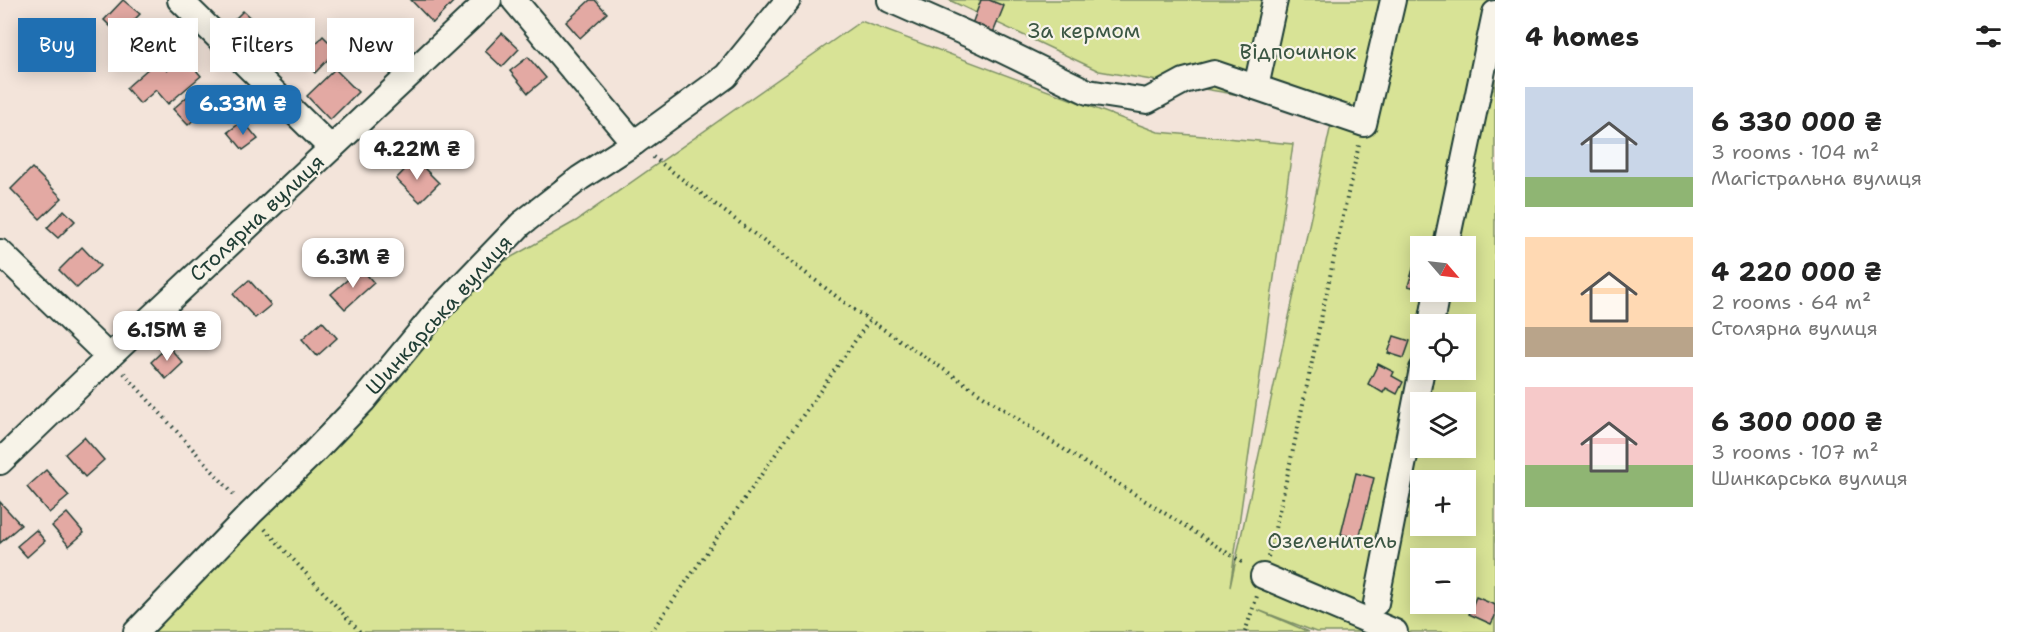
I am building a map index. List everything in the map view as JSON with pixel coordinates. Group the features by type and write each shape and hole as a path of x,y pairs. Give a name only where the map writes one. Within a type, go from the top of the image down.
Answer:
{"street":[{"path":"180,0 331,148"},
{"name":"Столярна вулиця","path":"0,462 489,0"},
{"path":"514,0 634,143"},
{"name":"Шинкарська вулиця","path":"136,632 363,401 439,309 520,224 580,178 634,143 726,76 788,0"},
{"path":"890,0 983,41 1089,92 1147,102 1184,81 1214,73 1364,124 1393,0"},
{"path":"1256,87 1275,0"},
{"path":"1448,236 1495,13"},
{"path":"0,252 109,357"},
{"path":"1376,603 1420,380"},
{"path":"1263,576 1395,632"}],"path":[{"path":"1245,632 1263,576 1283,497 1332,262 1364,124"},
{"path":"634,143 869,320 1057,445 1263,576"},
{"path":"651,632 869,320"},
{"path":"109,357 360,632"}],"green space":[{"path":"949,0 1495,0 1495,632 1316,632 1258,610 1309,632 150,632 467,282 576,221 861,21 1158,132 1293,144 1230,587 1334,111 1099,71"}],"building":[{"path":"123,0 140,14 136,18 108,18 108,24 104,20"},
{"path":"411,0 455,0 433,23"},
{"path":"590,0 595,0 607,13 580,38 566,22"},
{"path":"981,0 989,0 1004,6 993,33 972,24"},
{"path":"243,11 251,18 236,18"},
{"path":"502,33 519,49 502,67 485,51"},
{"path":"323,36 327,40 327,60 315,73 314,72 315,44"},
{"path":"528,57 546,78 528,93 510,71"},
{"path":"144,72 198,72 201,76 168,104 156,90 140,104 126,88"},
{"path":"332,72 338,72 358,92 330,120 307,96"},
{"path":"196,89 210,105 188,125 173,109"},
{"path":"243,121 258,139 243,150 228,132"},
{"path":"415,159 439,183 420,202 396,179"},
{"path":"32,168 62,198 40,219 11,189"},
{"path":"64,210 75,221 58,238 47,228"},
{"path":"82,247 100,266 77,288 59,270"},
{"path":"361,268 374,283 345,309 331,294"},
{"path":"249,280 271,305 255,318 233,294"},
{"path":"322,321 337,338 317,356 302,339"},
{"path":"1394,336 1410,341 1404,358 1388,353"},
{"path":"168,346 183,363 166,379 151,362"},
{"path":"1378,364 1394,372 1392,376 1403,382 1397,394 1386,388 1383,393 1368,384"},
{"path":"84,437 104,460 85,477 65,454"},
{"path":"46,470 69,496 49,513 27,487"},
{"path":"1356,473 1374,478 1359,539 1341,534"},
{"path":"0,502 21,525 0,543"},
{"path":"67,513 84,533 69,546 52,526"},
{"path":"36,530 45,541 27,557 17,546"},
{"path":"1476,597 1495,605 1495,616 1491,624 1469,614 1476,614"}],"park label":[{"name":"За кермом","path":"1084,31"},
{"name":"Відпочинок","path":"1298,52"},
{"name":"Озеленитель","path":"1332,541"}]}
